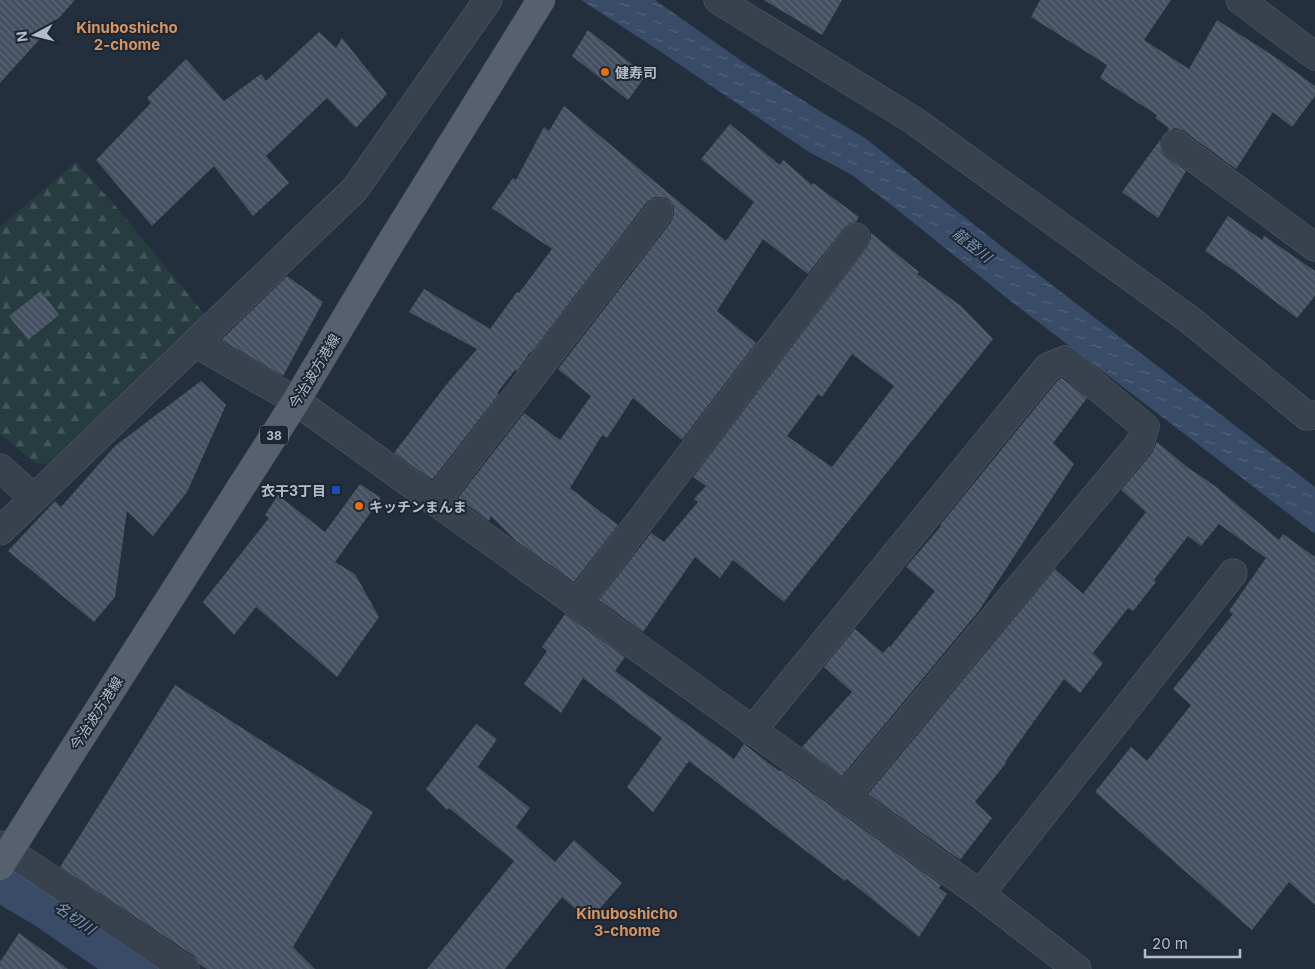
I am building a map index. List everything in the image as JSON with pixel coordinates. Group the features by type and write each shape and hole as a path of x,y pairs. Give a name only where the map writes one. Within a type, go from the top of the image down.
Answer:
{"main road":[{"name":"今治波方港線","path":"3,854 296,401 388,247 542,0"}],"street":[{"path":"0,531 355,189 488,0"},
{"path":"718,0 913,120 1190,320 1307,416 1315,415"},
{"path":"1240,0 1315,56"},
{"path":"1175,144 1315,247"},
{"path":"435,502 660,212"},
{"path":"577,604 856,237"},
{"path":"195,343 296,401 980,894 1076,969"},
{"path":"752,731 1048,366 1064,360 1145,426 1140,443 845,797"},
{"path":"0,468 34,498"},
{"path":"980,894 1233,573"},
{"path":"3,854 185,969"}],"green space":[{"path":"76,162 118,209 206,316 48,464 35,463 0,434 0,227"}],"water":[{"name":"龍登川","path":"581,0 655,0 743,62 865,138 996,242 1315,487 1315,534 1008,299 852,175 809,152"},
{"path":"37,880 146,953 135,969 127,969 24,900"}],"building":[{"path":"0,0 75,0 0,83"},
{"path":"764,0 842,0 822,35"},
{"path":"1040,0 1171,0 1144,40 1189,69 1217,20 1275,57 1315,86 1315,96 1292,127 1273,112 1236,169 1184,131 1176,128 1167,131 1169,128 1155,118 1157,115 1100,78 1107,65 1031,17"},
{"name":"健寿司","path":"588,30 646,75 628,100 572,56"},
{"path":"319,32 336,48 342,38 387,94 356,128 327,98 266,156 289,183 253,216 214,166 152,226 96,160 151,103 147,98 186,59 224,101 261,74 266,81"},
{"path":"564,106 726,241 754,202 701,159 730,124 780,165 783,160 812,185 813,183 859,217 857,222 850,223 844,228 808,274 763,239 717,311 756,343 682,440 633,398 607,438 602,435 570,488 618,525 574,582 515,540 491,516 489,521 458,498 524,413 560,440 591,396 558,369 671,222 674,215 674,207 668,199 654,197 647,202 517,371 515,370 497,393 499,394 433,479 394,453 446,385 477,349 409,312 424,289 490,329 552,249 492,208 513,178 516,180 544,127 549,131"},
{"path":"1160,140 1161,150 1165,156 1186,171 1158,218 1122,192"},
{"path":"1228,216 1262,240 1264,236 1315,271 1315,296 1297,318 1205,251"},
{"path":"871,233 919,272 917,274 961,306 993,339 784,602 733,560 720,578 695,557 643,632 599,600 651,533 664,542 698,502 694,499 706,486 693,477 868,246","holes":["852,354 894,386 832,467 787,436 818,394 822,397"]},
{"path":"287,276 323,302 283,376 221,340"},
{"path":"41,291 59,315 28,340 9,316"},
{"path":"1062,378 1087,398 1053,443 1074,464 978,612 842,776 802,747 852,692 824,667 855,629 883,653 890,647 935,591 906,567 1058,380"},
{"path":"201,381 226,405 187,492 153,536 127,511 115,597 94,622 8,551 55,501 61,507 115,446"},
{"path":"1157,442 1187,467 1215,486 1279,540 1283,534 1315,557 1315,905 1289,882 1252,930 1095,792 1131,747 1147,761 1191,705 1173,689 1233,614 1229,611 1266,558 1219,524 1201,546 1188,536 1133,611 1128,608 1093,653 1103,663 1080,693 1064,679 1006,763 975,802 992,818 960,860 868,794 1055,569 1083,594 1146,512 1121,490 1152,453"},
{"path":"360,484 381,498 335,562 355,574 379,617 337,677 256,607 234,635 203,602 269,518 265,515 278,495 325,532"},
{"path":"565,614 625,657 615,671 734,759 744,744 779,771 781,770 941,885 939,888 947,894 919,937 847,879 845,881 689,761 653,812 627,787 662,738 583,678 561,713 524,684 547,651 542,647"},
{"path":"175,685 373,812 293,947 315,969 207,969 199,964 194,956 60,867"},
{"path":"476,724 497,739 478,767 530,808 516,827 555,862 574,840 622,883 589,921 562,897 505,969 427,969 514,861 449,808 447,810 426,789"},
{"path":"19,933 68,969 0,969 0,962"}],"waterway":[{"name":"名切川","path":"0,871 49,900 149,969"}],"place":[{"name":"健寿司","path":"605,72"},
{"name":"衣干3丁目","path":"336,490"},
{"name":"キッチンまんま","path":"359,506"}],"district":[{"name":"Kinuboshicho 2-chome","path":"127,36"},
{"name":"Kinuboshicho 3-chome","path":"627,922"}]}
